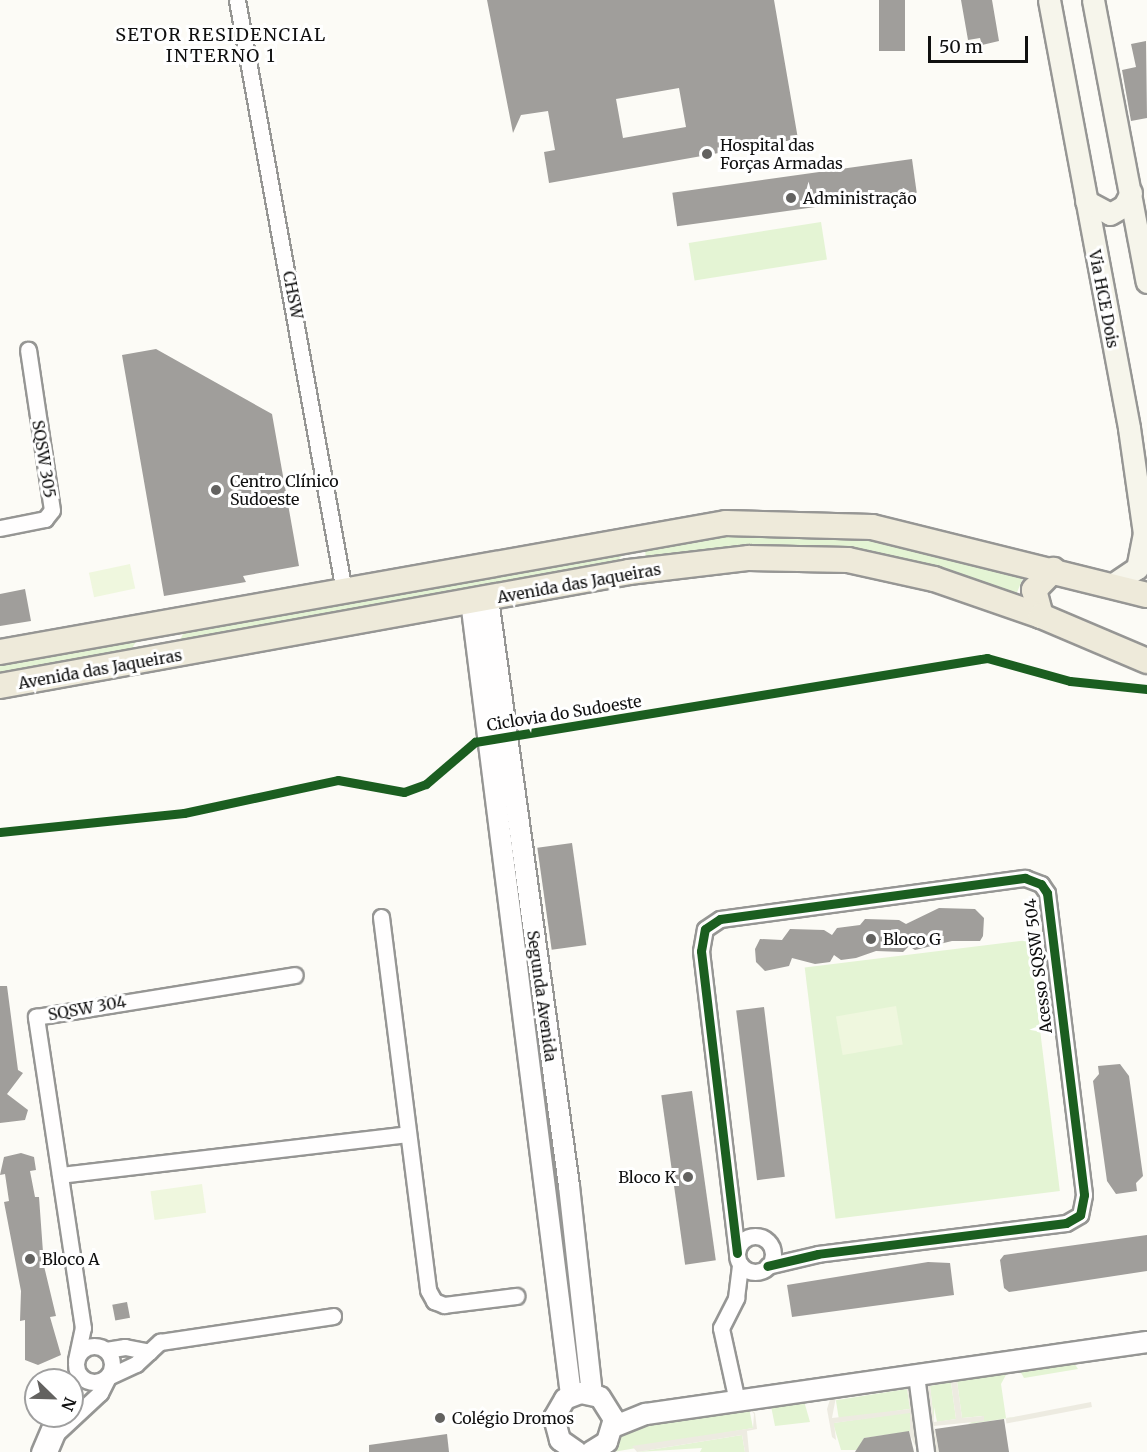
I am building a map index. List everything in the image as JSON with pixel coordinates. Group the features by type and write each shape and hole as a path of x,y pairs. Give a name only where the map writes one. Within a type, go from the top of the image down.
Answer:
{"main road":[{"name":"Via HCE Dois","path":"1049,0 1086,201 1140,460 1144,548 1134,572 1113,584"},
{"path":"1093,0 1144,249 1147,282"},
{"path":"1086,201 1110,214 1125,206 1131,193"},
{"name":"Avenida das Jaqueiras","path":"0,652 726,523 872,527 1113,584 1147,595"},
{"path":"628,539 636,553 630,572"},
{"name":"Avenida das Jaqueiras","path":"0,687 630,572 749,558 848,560 958,586 1041,616 1147,661"},
{"path":"1041,616 1034,590 1053,570"},
{"path":"183,621 176,638 183,654"},
{"path":"130,630 146,638 147,661"}],"street":[{"name":"CHSW","path":"237,0 344,591"},
{"name":"SQSW 305","path":"0,528 45,519 52,510 28,350"},
{"name":"Segunda Avenida","path":"480,600 571,1395"},
{"name":"Segunda Avenida","path":"480,600 599,1398 614,1427"},
{"name":"Acesso SQSW 504","path":"726,1354 729,1323 763,1268 810,1257 1066,1223 1081,1213 1084,1195 1047,893 1041,884 1025,878 711,923 700,936 733,1198 738,1258 736,1298 721,1328 726,1354 737,1401"},
{"path":"381,917 407,1134 430,1297 438,1304 453,1305 516,1296"},
{"name":"SQSW 304","path":"74,1368 83,1328 36,1017 296,975"},
{"path":"60,1176 407,1134"},
{"name":"Acesso SQSW 504","path":"733,1198 744,1222 766,1242 810,1257"},
{"path":"746,1238 766,1242 772,1258 763,1268 749,1270 738,1258 746,1238"},
{"name":"SQSW 304","path":"78,1299 103,1348"},
{"path":"150,1352 125,1347 89,1347 76,1363 86,1380 98,1382 150,1352 160,1342 179,1336 333,1316"},
{"path":"595,1451 607,1442 614,1427 646,1414 1147,1342"},
{"path":"49,1452 57,1433 100,1393 113,1366 103,1348"},
{"path":"916,1375 926,1452"},
{"path":"577,1452 560,1440 554,1426 560,1405 571,1395 599,1398 646,1414"},
{"path":"39,1452 49,1428"}],"green space":[{"path":"821,222 827,260 695,280 689,243"},
{"path":"738,530 827,530 1026,570 1014,600 937,572 646,562 645,548"},
{"path":"626,552 618,560 563,572 180,640 185,630"},
{"path":"130,564 135,588 94,597 89,573"},
{"path":"138,639 132,648 0,677 0,657"},
{"path":"1029,940 1060,1191 836,1219 805,968"},
{"path":"896,1006 903,1044 843,1055 836,1017"},
{"path":"202,1184 206,1213 155,1220 151,1191"},
{"path":"1074,1363 1078,1369 1024,1378 1020,1371"},
{"path":"1007,1373 1001,1384 1006,1418 1036,1414 968,1424 983,1416 962,1418 957,1381"},
{"path":"951,1382 956,1419 937,1422 934,1407 934,1422 930,1386"},
{"path":"907,1389 910,1409 839,1420 836,1400"},
{"path":"804,1401 810,1422 775,1426 771,1406"},
{"path":"749,1408 753,1428 613,1452 621,1434 633,1425"},
{"path":"910,1412 913,1431 864,1438 858,1450 841,1450 833,1423"},
{"path":"742,1435 745,1452 700,1452 702,1448 637,1452"}],"shaded area":[{"path":"1006,1370 957,1381 962,1418 984,1416 984,1421 934,1426 939,1452 934,1452 927,1380","holes":["951,1382 956,1419 934,1422 930,1385"]},
{"path":"908,1384 918,1452 910,1435 910,1413 834,1423 836,1440 832,1437 827,1409 832,1393","holes":["907,1389 910,1409 832,1418 836,1397"]},
{"path":"1091,1402 1092,1407 1007,1424 1006,1419"},
{"path":"747,1405 755,1413 757,1429 747,1431 749,1452 745,1452 742,1435 637,1452 632,1446 753,1428 754,1414 749,1408 635,1424 621,1434 610,1452 619,1431 637,1420"}],"building":[{"name":"Hospital das Forças Armadas","path":"487,0 774,0 798,139 549,183 544,152 555,150 548,111 521,115 513,133","holes":["679,88 686,127 623,138 616,99"]},
{"path":"879,0 905,0 905,51 879,51"},
{"path":"961,0 992,0 999,41 982,45 980,38 968,40"},
{"path":"1146,41 1147,118 1131,121 1122,70 1136,67 1131,44"},
{"name":"Administração","path":"912,159 917,193 677,226 672,193"},
{"name":"Centro Clínico Sudoeste","path":"156,349 272,414 299,566 243,576 246,582 164,596 122,355"},
{"path":"25,589 31,621 0,626 0,594"},
{"path":"572,843 586,945 552,950 537,848"},
{"name":"Bloco G","path":"939,908 975,909 984,918 983,936 980,941 952,941 915,950 909,946 903,952 876,951 841,960 834,955 830,962 815,964 792,958 789,966 765,971 756,962 755,949 760,939 782,940 790,929 824,930 832,935 837,928 860,925 865,919 899,920 906,924"},
{"path":"0,986 7,986 18,1070 23,1073 7,1094 28,1110 25,1120 0,1123"},
{"path":"764,1007 785,1177 757,1180 736,1010"},
{"path":"1120,1064 1129,1076 1143,1176 1136,1183 1137,1191 1116,1194 1107,1181 1093,1081 1099,1074 1098,1066"},
{"name":"Bloco K","path":"692,1091 716,1260 685,1265 661,1095"},
{"name":"Bloco A","path":"21,1153 34,1157 36,1170 30,1171 35,1197 39,1197 44,1266 56,1316 50,1317 61,1355 38,1365 25,1360 25,1320 20,1321 21,1291 4,1202 9,1201 5,1174 0,1175 4,1157"},
{"path":"1147,1235 1147,1271 1009,1292 1004,1288 1000,1260 1004,1255"},
{"path":"928,1262 950,1263 954,1295 792,1317 787,1285"},
{"path":"127,1302 130,1318 115,1321 112,1305"},
{"path":"1004,1419 1009,1452 939,1452 935,1429"},
{"path":"909,1431 914,1452 855,1452 864,1438"},
{"path":"447,1434 449,1452 369,1452 369,1445"}],"cycle path":[{"name":"Ciclovia do Sudoeste","path":"0,832 184,813 338,780 404,792 426,784 475,742 987,658 1070,681 1147,689"},
{"path":"737,1253 701,951 705,929 720,919 1025,878 1041,884 1047,893 1084,1195 1080,1215 1066,1223 818,1254 767,1266"}],"place":[{"name":"Hospital das Forças Armadas","path":"707,154"},
{"name":"Administração","path":"791,198"},
{"name":"Centro Clínico Sudoeste","path":"216,490"},
{"name":"Bloco G","path":"871,939"},
{"name":"Bloco K","path":"688,1177"},
{"name":"Bloco A","path":"30,1259"},
{"name":"Colégio Dromos","path":"440,1418"}],"district":[{"name":"SETOR RESIDENCIAL INTERNO 1","path":"221,46"}]}
